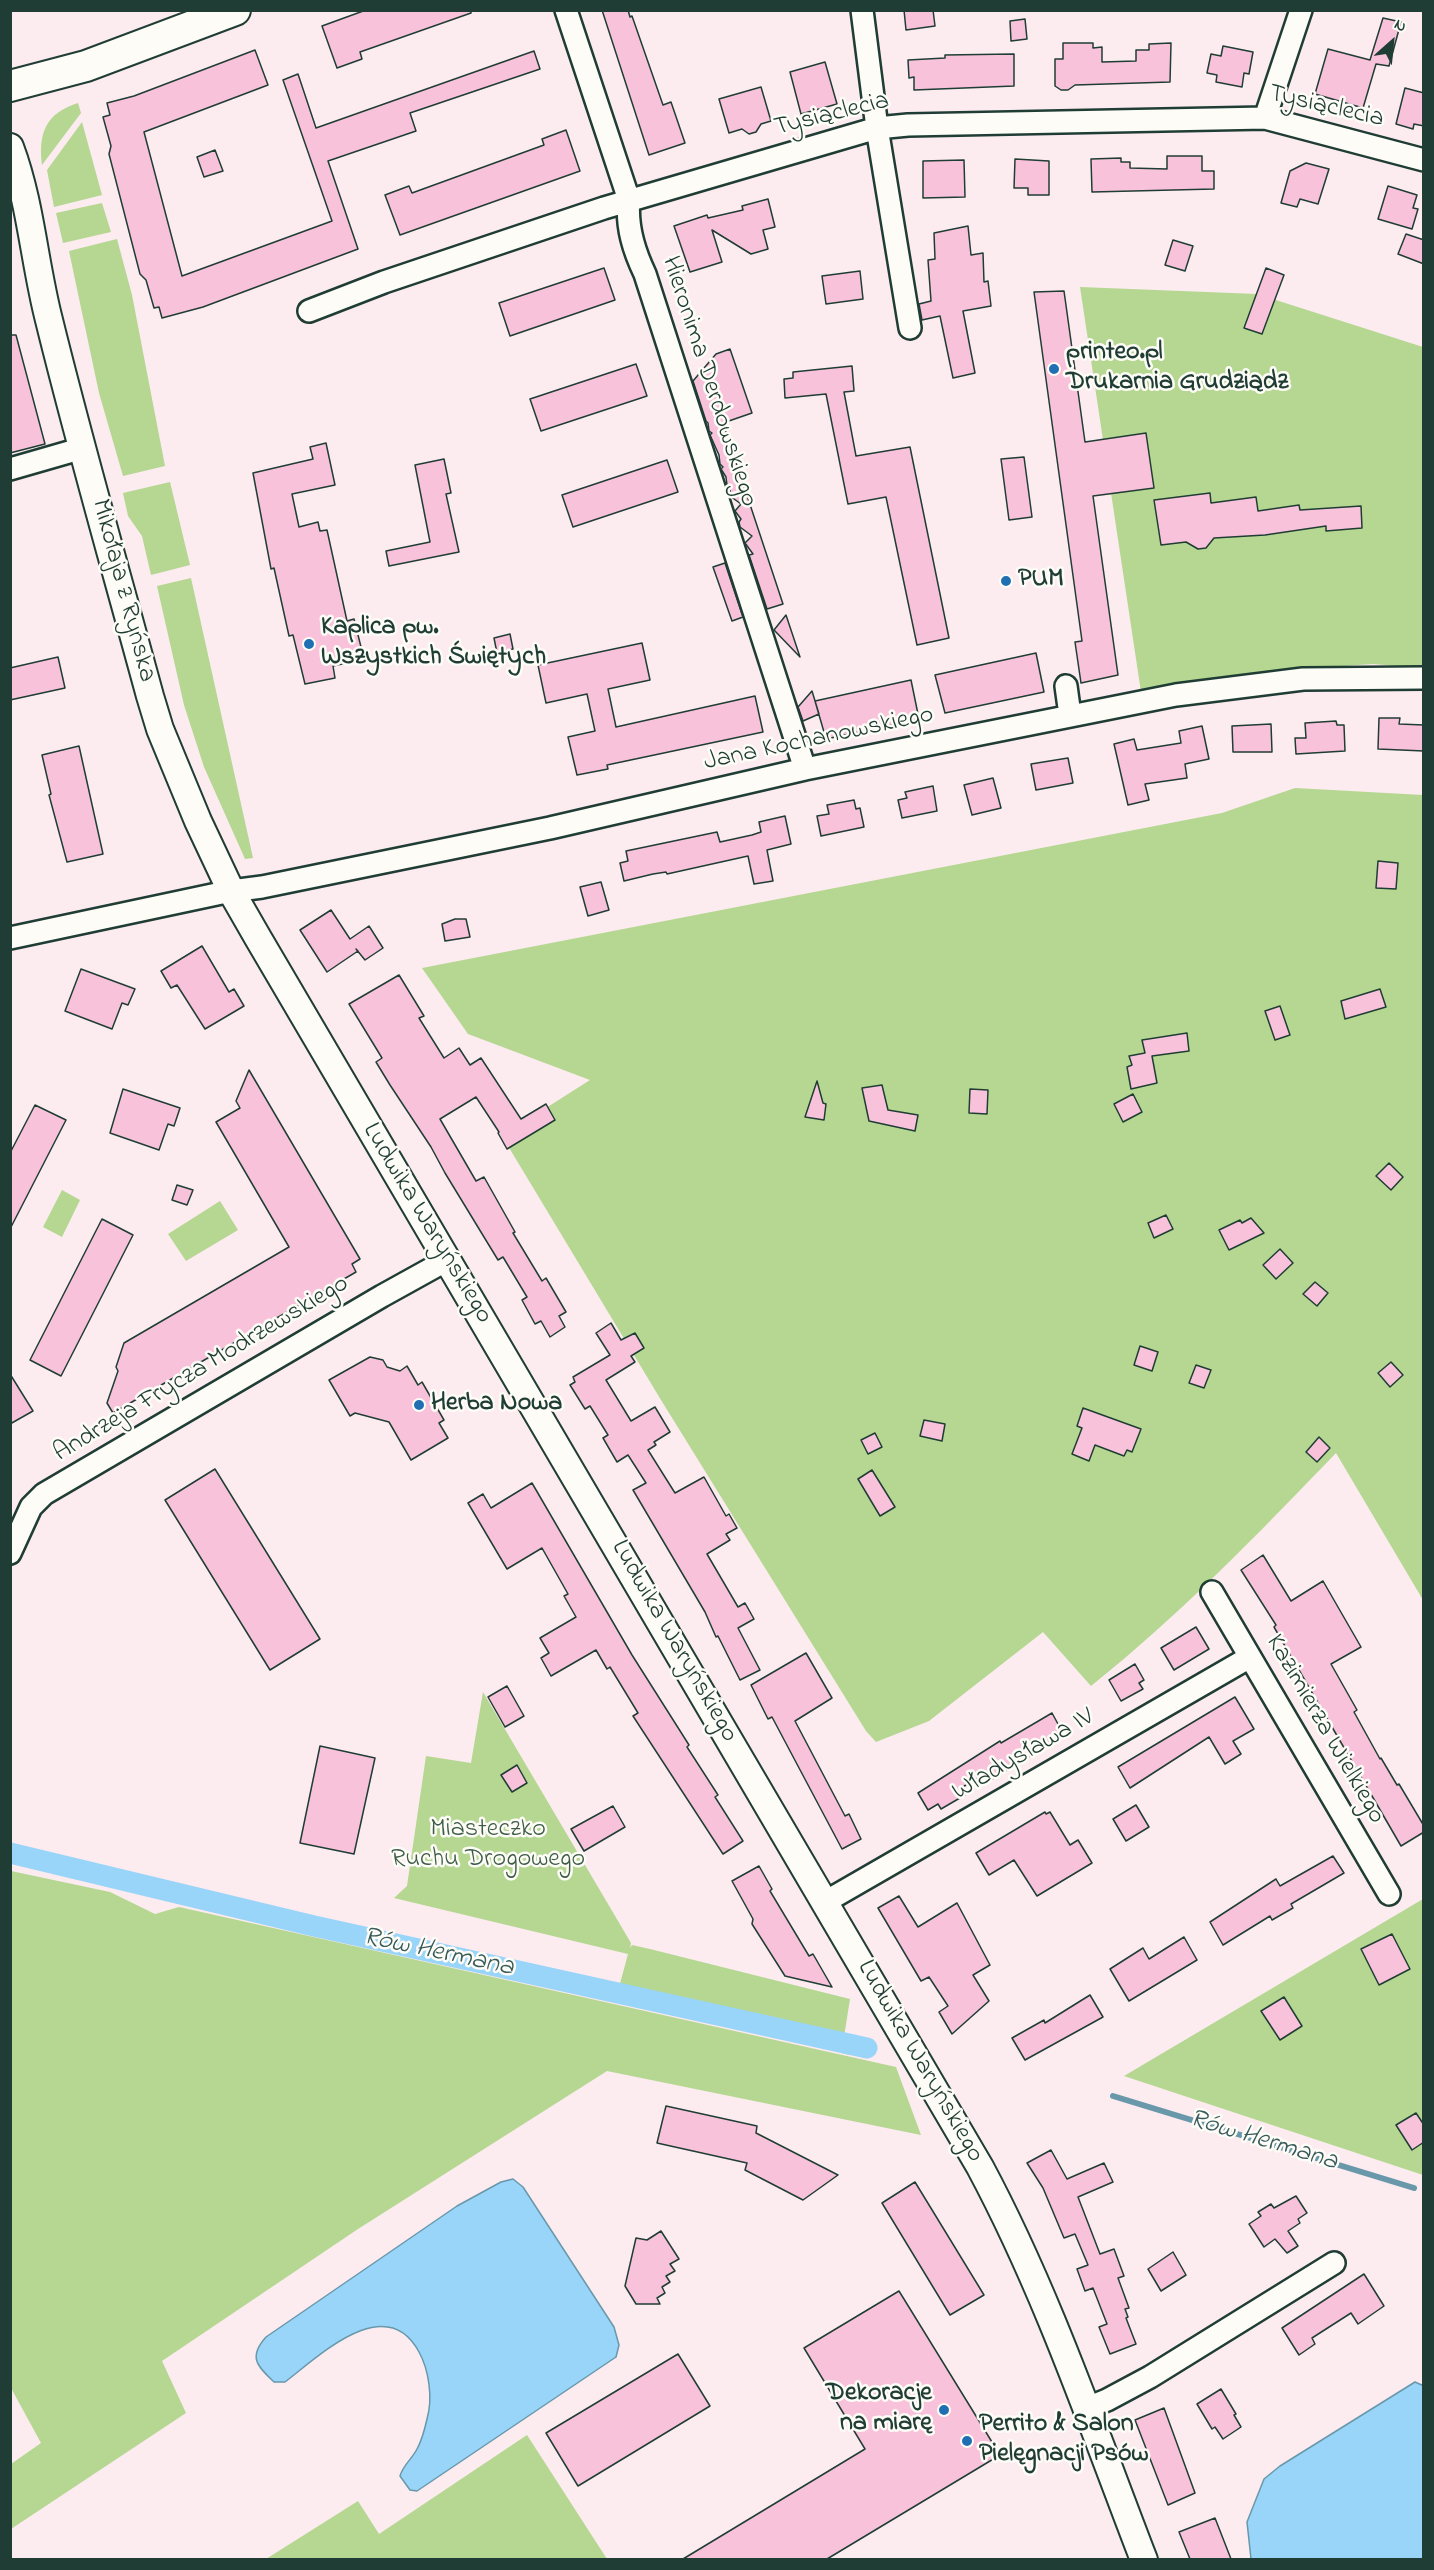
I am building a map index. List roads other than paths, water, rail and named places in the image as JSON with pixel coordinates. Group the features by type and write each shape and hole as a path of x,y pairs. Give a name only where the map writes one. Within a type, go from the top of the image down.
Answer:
{"main road":[{"path":"10,86 86,66 235,10"}],"street":[{"name":"Hieronima Derdowskiego","path":"566,10 629,200 627,216 631,238 649,286 805,769"},
{"path":"862,10 877,128 910,328"},
{"path":"1265,118 1300,10"},
{"name":"Tysiąclecia","path":"309,311 384,282 629,200 877,128 942,124 1265,118 1424,160"},
{"name":"Mikołaja z Ryńska","path":"10,147 26,195 39,281 160,729 198,821 231,891"},
{"name":"Mikołaja z Ryńska","path":"10,210 39,281"},
{"path":"10,469 83,448"},
{"name":"Jana Kochanowskiego","path":"10,938 231,891 262,888 550,828 805,769 1070,715 1237,686 1303,680 1424,678"},
{"path":"1066,686 1070,715"},
{"name":"Ludwika Waryńskiego","path":"231,891 980,2167 1008,2220 1049,2313 1144,2559"},
{"name":"Andrzeja Frycza Modrzewskiego","path":"10,1553 31,1507 44,1494 372,1301 447,1260"},
{"name":"Kazimierza Wielkiego","path":"1212,1592 1389,1894"},
{"name":"Władysława IV","path":"825,1902 1250,1657"},
{"path":"1085,2409 1150,2377 1334,2263"}],"water":[{"path":"513,2179 523,2187 614,2327 619,2345 616,2357 417,2491 410,2490 400,2476 422,2438 429,2411 430,2393 428,2376 422,2359 405,2334 389,2327 371,2328 352,2334 333,2345 285,2382 274,2382 263,2371 257,2361 257,2350 266,2337 457,2206 501,2182"},
{"path":"1415,2382 1424,2386 1423,2559 1251,2559 1247,2522 1264,2479 1280,2466"}],"waterway":[{"name":"Rów Hermana","path":"10,1853 314,1926 867,2048"},
{"name":"Rów Hermana","path":"1113,2096 1414,2188"}],"place":[{"name":"printeo.pl Drukarnia Grudziądz","path":"1054,369"},
{"name":"PUM","path":"1006,581"},
{"name":"Kaplica pw. Wszystkich Świętych","path":"309,644"},
{"name":"Herba Nowa","path":"419,1405"},
{"name":"Dekoracje na miarę","path":"944,2410"},
{"name":"Perrito & Salon Pielęgnacji Psów","path":"967,2441"}],"park label":[{"name":"Miasteczko Ruchu Drogowego","path":"488,1846"}]}
